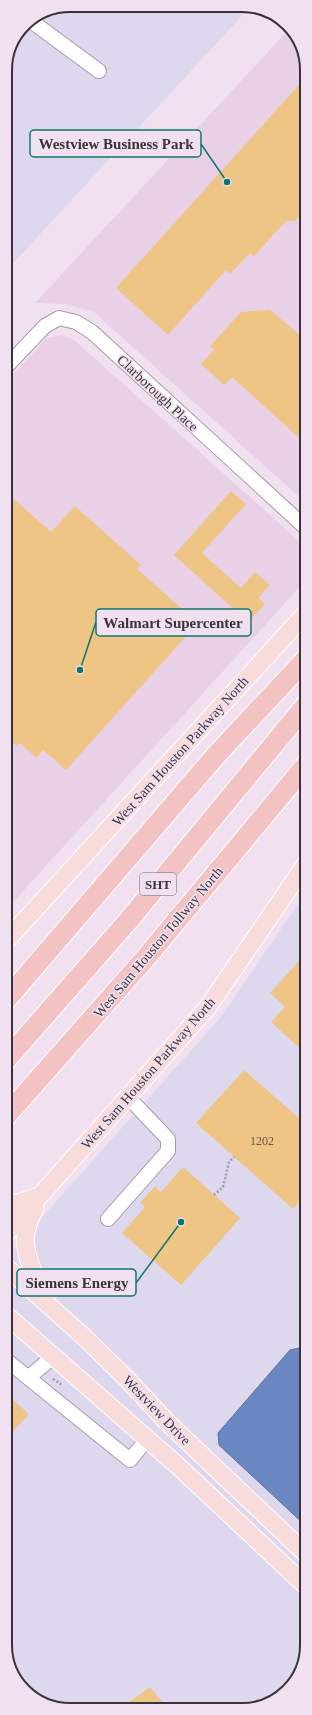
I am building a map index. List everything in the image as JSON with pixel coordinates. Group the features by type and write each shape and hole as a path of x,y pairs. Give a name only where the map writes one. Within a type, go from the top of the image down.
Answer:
{"highway":[{"path":"12,993 218,753 300,665"},
{"name":"SHT","path":"12,1053 128,922 300,713"},
{"name":"West Sam Houston Tollway North","path":"12,1109 144,961 300,772"}],"main road":[{"name":"West Sam Houston Parkway North","path":"12,934 300,620"},
{"name":"West Sam Houston Parkway North","path":"12,1227 208,1007 300,872"},
{"path":"12,1205 40,1196"},
{"path":"40,1196 26,1229 26,1246 29,1261 48,1305"},
{"name":"Westview Drive","path":"12,1272 128,1379 167,1422 300,1548"},
{"name":"Westview Drive","path":"12,1320 148,1438 300,1580"},
{"path":"12,1326 25,1332"},
{"path":"148,1438 167,1422"}],"street":[{"path":"36,24 99,71"},
{"name":"Clarborough Place","path":"12,361 45,326 59,318 76,322 92,332 300,522"},
{"path":"108,1219 168,1151 168,1139 128,1097"},
{"path":"29,1377 53,1356"},
{"path":"12,1364 130,1460 148,1438"}],"path":[{"path":"214,1195 222,1187 229,1162 234,1157"}],"shaded area":[{"path":"62,12 245,12 12,264 12,66 18,44 32,26 51,15"},
{"path":"286,32 296,48 300,62 300,498 94,312 64,304 35,303"},
{"path":"61,335 74,340 300,542 300,587 12,903 12,376 47,338"},
{"path":"300,901 299,1657 296,1667 286,1683 268,1697 250,1703 58,1702 44,1697 29,1686 18,1671 12,1653 12,1251 221,1017"}],"water":[{"path":"300,1348 300,1520 219,1445 218,1433 290,1350"}],"building":[{"path":"300,84 300,216 295,221 286,221 254,256 250,253 230,274 226,270 168,335 116,288"},
{"path":"270,310 300,335 300,439 232,377 224,385 201,364 214,350 210,346 241,312"},
{"path":"231,491 246,504 202,553 241,588 255,572 270,585 258,598 265,604 248,622 174,555"},
{"path":"12,497 51,532 75,506 141,565 137,569 198,623 66,770 43,750 36,758 20,743 17,746 12,741"},
{"path":"300,960 300,1049 271,1022 285,1007 270,993"},
{"path":"244,1070 300,1119 300,1201 293,1209 196,1123"},
{"path":"183,1167 240,1218 181,1285 122,1233 145,1207 140,1203 155,1186 161,1192"},
{"path":"12,1399 29,1414 12,1432"},
{"path":"150,1687 163,1703 128,1703"}],"place":[{"name":"Westview Business Park","path":"227,182"},
{"name":"Walmart Supercenter","path":"80,670"},
{"name":"Siemens Energy","path":"181,1222"}]}
